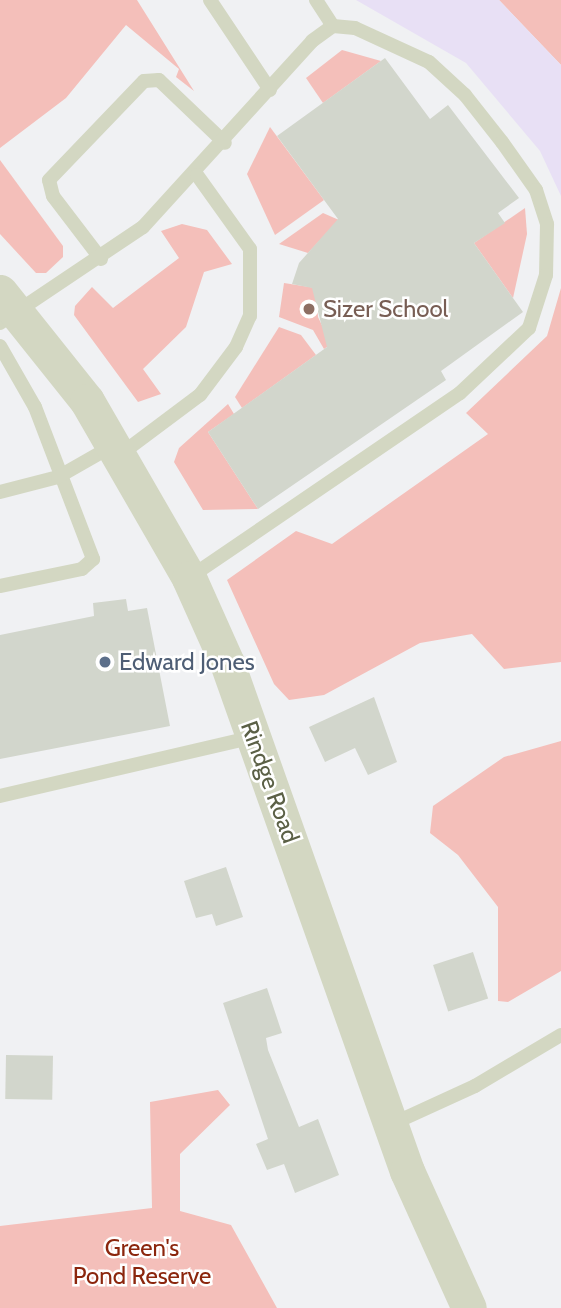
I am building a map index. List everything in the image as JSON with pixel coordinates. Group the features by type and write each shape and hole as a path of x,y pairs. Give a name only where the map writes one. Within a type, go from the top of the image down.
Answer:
{"street":[{"name":"Rindge Road","path":"6,309 118,449 189,578 253,737 391,1125 469,1308"}],"lane":[{"path":"210,0 270,90"},
{"path":"316,0 333,26"},
{"path":"6,309 101,259 197,175 270,90 333,26"},
{"path":"189,578 460,393 520,339 541,302 549,245 543,208 502,142 465,95 429,62 355,28 333,26"},
{"path":"101,259 53,195 49,180 144,81 159,80 225,143"},
{"path":"0,492 58,477 118,449 200,395 236,347 250,316 255,289 250,249 197,175"},
{"path":"0,346 35,407 58,477 93,559 82,569 0,586"},
{"path":"0,796 253,737"},
{"path":"391,1125 475,1086 561,1035"}],"green space":[{"path":"0,0 137,0 194,91 176,77 179,69 126,25 66,98 0,148"},
{"path":"499,0 561,0 561,65"},
{"path":"342,50 381,61 323,103 306,78"},
{"path":"270,127 324,200 275,235 247,174"},
{"path":"0,160 63,246 63,257 46,273 36,273 0,234"},
{"path":"525,208 527,234 513,298 474,243"},
{"path":"323,213 339,220 308,253 279,244"},
{"path":"182,224 207,230 232,264 204,272 186,327 143,369 161,394 138,402 74,315 75,306 92,287 113,308 179,258 161,231"},
{"path":"284,283 316,288 318,317 331,344 324,349 313,330 279,317"},
{"path":"561,288 561,662 504,669 472,634 420,643 324,695 289,700 274,684 227,580 296,531 332,544 488,434 466,413 547,336"},
{"path":"279,327 301,335 316,355 242,408 235,397"},
{"path":"228,404 234,414 208,432 258,509 203,510 174,462 179,448"},
{"path":"561,741 561,971 508,1002 498,1001 498,907 458,855 430,833 433,806 504,757"},
{"name":"Green's Pond Reserve","path":"218,1090 230,1105 180,1154 180,1211 231,1225 277,1308 0,1308 0,1226 152,1208 150,1102"}],"sand":[{"path":"356,0 499,0 561,65 561,196 540,151 466,63"}],"building":[{"name":"Sizer School","path":"385,58 430,119 448,105 519,198 498,213 505,223 474,243 523,312 441,371 446,380 258,509 208,432 327,347 312,288 292,284 299,263 338,219 277,136"},
{"path":"126,599 128,611 147,608 170,726 0,759 0,635 94,616 93,603"},
{"path":"374,697 397,762 368,775 355,748 325,762 309,727"},
{"path":"226,867 243,917 216,926 212,914 196,918 184,881"},
{"path":"473,952 488,999 448,1012 433,965"},
{"path":"267,988 282,1033 266,1038 268,1050 299,1127 318,1119 339,1175 295,1193 284,1164 267,1170 256,1144 268,1139 223,1003"},
{"path":"6,1055 53,1056 52,1100 5,1099"}],"place":[{"name":"Sizer School","path":"309,309"},
{"name":"Edward Jones","path":"105,662"}]}
